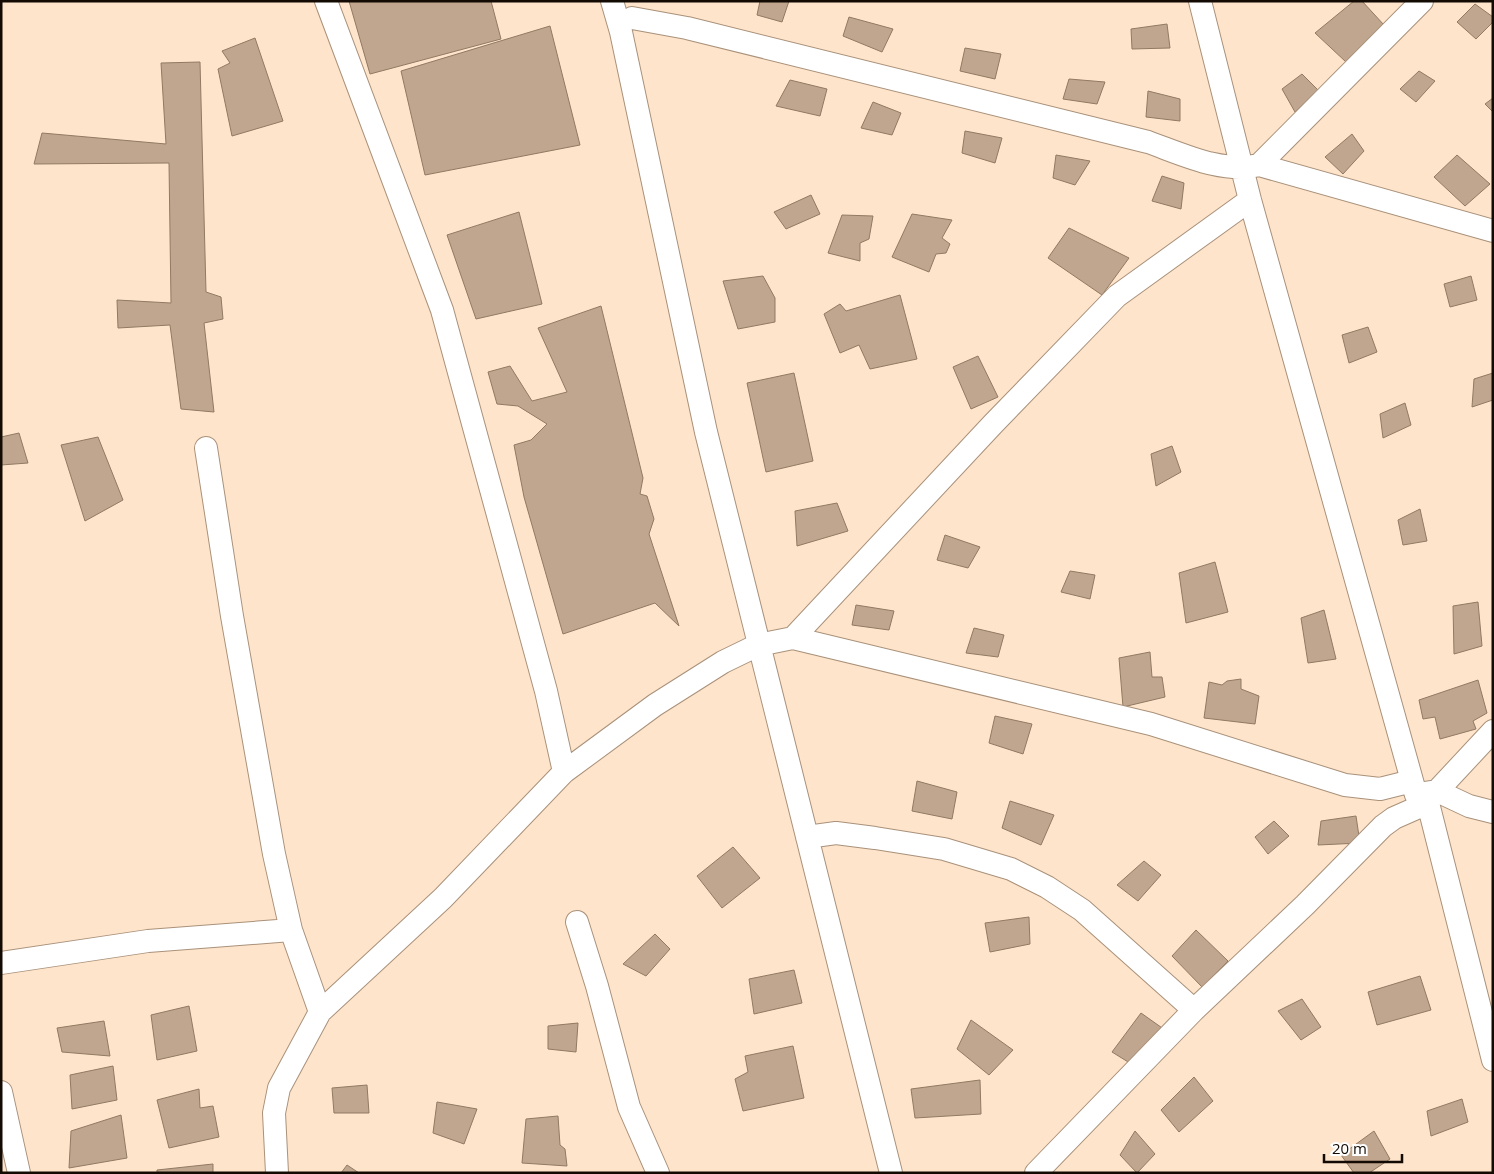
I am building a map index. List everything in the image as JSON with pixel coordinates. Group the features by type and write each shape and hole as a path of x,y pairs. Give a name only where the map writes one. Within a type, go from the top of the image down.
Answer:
{"street":[{"path":"326,1 442,310 546,691 564,772"},
{"path":"612,1 633,17 687,28 1148,142 1196,159 1251,167 1493,231"},
{"path":"1200,1 1251,167 1250,200 1423,792 1493,1060"},
{"path":"1251,167 1422,1"},
{"path":"633,17 706,432 891,1173"},
{"path":"793,638 986,432 1117,296 1250,200"},
{"path":"206,448 234,626 274,854 291,930 320,1012"},
{"path":"277,1173 274,1113 279,1088 320,1012 443,898 564,772 654,705 723,662 758,645 793,638 1151,724 1345,785 1423,792 1493,812"},
{"path":"1036,1173 1194,1010 1305,905 1383,826 1493,731"},
{"path":"807,837 836,834 944,849 1011,870 1047,887 1082,910 1194,1010"},
{"path":"577,922 629,1108 658,1173"},
{"path":"1,963 148,941 291,930"},
{"path":"1,1092 19,1173"}],"building":[{"path":"349,1 491,1 501,39 370,74"},
{"path":"760,1 789,1 782,22 757,15"},
{"path":"1354,1 1362,1 1384,25 1346,62 1315,33"},
{"path":"1475,4 1493,17 1493,22 1476,39 1457,22"},
{"path":"849,17 893,29 882,52 843,36"},
{"path":"1167,24 1170,48 1132,49 1131,29"},
{"path":"550,26 580,145 425,175 401,71"},
{"path":"255,38 283,121 232,136 218,69 230,63 222,51"},
{"path":"965,48 1001,54 995,79 960,71"},
{"path":"200,62 206,292 221,297 223,319 204,323 214,412 181,409 170,325 118,328 117,300 171,303 169,163 34,164 42,133 166,144 161,63"},
{"path":"1419,71 1435,81 1416,102 1400,89"},
{"path":"1302,74 1319,91 1295,112 1282,89"},
{"path":"1069,79 1105,82 1097,104 1063,99"},
{"path":"790,80 827,89 820,116 776,106"},
{"path":"1148,91 1180,99 1180,121 1146,117"},
{"path":"1493,98 1493,112 1485,104"},
{"path":"873,102 901,113 892,135 861,128"},
{"path":"965,131 1002,138 995,163 962,153"},
{"path":"1352,134 1364,151 1343,174 1325,157"},
{"path":"1056,155 1090,161 1075,185 1053,178"},
{"path":"1457,155 1490,184 1465,206 1434,177"},
{"path":"1162,176 1184,183 1181,209 1152,201"},
{"path":"811,195 820,214 786,229 774,212"},
{"path":"519,212 542,304 476,319 447,235"},
{"path":"912,214 952,220 942,238 950,244 946,253 936,254 929,272 892,257"},
{"path":"842,215 873,216 869,239 860,243 860,261 828,253"},
{"path":"1069,228 1129,258 1102,295 1048,258"},
{"path":"763,276 775,298 775,322 738,329 723,281"},
{"path":"1471,276 1477,300 1450,307 1444,284"},
{"path":"900,295 917,359 870,369 859,345 840,353 824,314 840,304 846,311"},
{"path":"601,306 643,478 640,494 647,496 654,519 649,534 679,626 655,603 563,634 524,497 514,445 531,440 547,424 518,406 497,404 488,372 510,366 532,401 567,392 538,328"},
{"path":"1368,327 1377,352 1349,363 1342,335"},
{"path":"978,356 998,397 971,409 953,367"},
{"path":"794,373 813,461 766,472 747,383"},
{"path":"1493,373 1493,400 1472,407 1474,379"},
{"path":"1405,403 1411,425 1383,438 1380,414"},
{"path":"19,433 28,463 1,465 1,437"},
{"path":"98,437 123,500 85,521 61,445"},
{"path":"1172,446 1181,472 1156,486 1151,454"},
{"path":"837,503 848,531 797,546 795,511"},
{"path":"1420,509 1427,541 1403,545 1398,520"},
{"path":"945,535 980,547 968,568 937,560"},
{"path":"1215,562 1228,612 1186,623 1179,573"},
{"path":"1070,571 1095,575 1090,599 1061,592"},
{"path":"1478,602 1482,646 1454,654 1453,606"},
{"path":"856,605 894,611 889,630 852,625"},
{"path":"1324,610 1336,659 1308,663 1301,618"},
{"path":"974,628 1004,635 998,657 966,653"},
{"path":"1150,652 1152,677 1162,677 1165,697 1123,707 1119,658"},
{"path":"1241,679 1241,689 1259,696 1255,724 1204,718 1209,682 1222,685 1227,681"},
{"path":"1478,680 1487,713 1473,721 1476,729 1440,739 1435,717 1423,719 1419,700"},
{"path":"995,716 1032,724 1023,754 989,743"},
{"path":"917,781 957,792 952,819 912,811"},
{"path":"1010,801 1054,815 1041,845 1002,828"},
{"path":"1356,816 1360,843 1318,845 1321,821"},
{"path":"1274,821 1289,836 1268,854 1255,837"},
{"path":"733,847 760,878 722,908 697,876"},
{"path":"1144,861 1161,875 1138,901 1117,885"},
{"path":"1029,917 1030,944 990,952 985,923"},
{"path":"1196,930 1228,961 1202,987 1172,956"},
{"path":"655,934 670,949 646,976 623,964"},
{"path":"794,970 802,1003 754,1014 749,979"},
{"path":"1420,976 1431,1010 1377,1025 1368,992"},
{"path":"1302,999 1321,1027 1301,1040 1278,1011"},
{"path":"189,1006 197,1051 157,1060 151,1015"},
{"path":"1141,1013 1165,1030 1133,1065 1112,1052"},
{"path":"971,1020 1013,1050 989,1075 957,1049"},
{"path":"104,1021 110,1056 62,1052 57,1028"},
{"path":"578,1023 576,1052 548,1049 548,1026"},
{"path":"793,1046 804,1098 743,1111 735,1079 748,1072 745,1056"},
{"path":"113,1066 117,1100 72,1109 70,1075"},
{"path":"1194,1077 1213,1101 1179,1132 1161,1110"},
{"path":"980,1080 981,1114 915,1118 911,1089"},
{"path":"367,1085 369,1113 334,1113 332,1088"},
{"path":"199,1089 200,1108 213,1106 219,1137 169,1148 157,1100"},
{"path":"1462,1099 1468,1122 1431,1136 1427,1111"},
{"path":"437,1102 477,1109 464,1144 433,1133"},
{"path":"121,1115 127,1158 69,1168 71,1131"},
{"path":"558,1116 560,1145 565,1149 567,1166 522,1163 526,1119"},
{"path":"1135,1131 1155,1154 1137,1173 1120,1155"},
{"path":"1374,1131 1390,1159 1369,1173 1354,1173 1341,1155"},
{"path":"213,1164 213,1173 157,1173 157,1170"},
{"path":"347,1165 359,1173 341,1173"}]}
